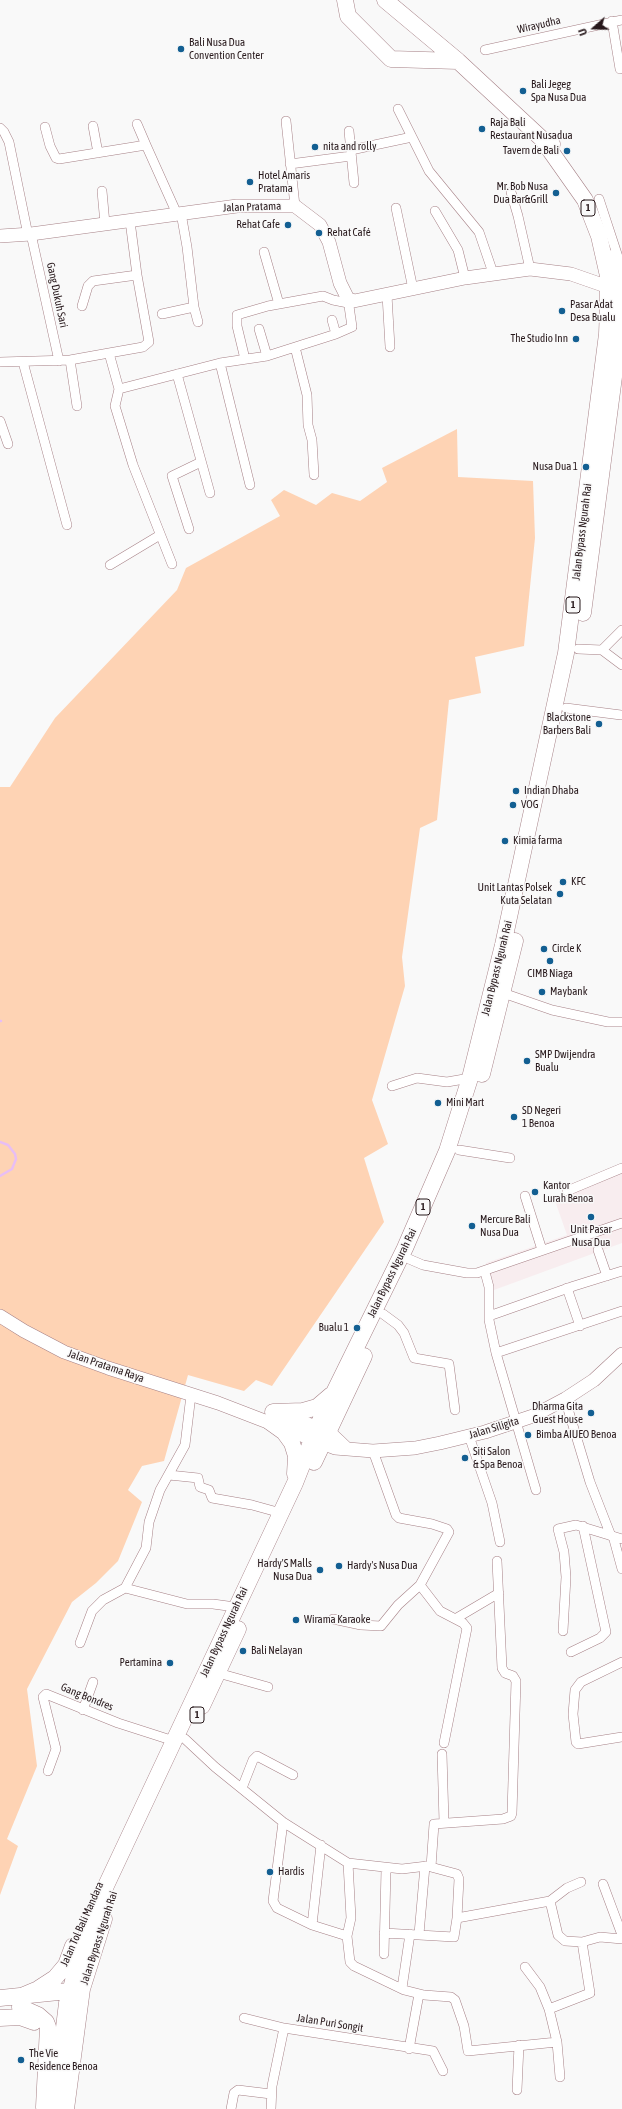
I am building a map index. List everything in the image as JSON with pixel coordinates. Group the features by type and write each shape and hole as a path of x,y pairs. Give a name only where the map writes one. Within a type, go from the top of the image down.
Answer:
{"highway":[{"path":"345,0 348,16 391,59 458,61"},
{"name":"1","path":"385,0 458,61 542,139 551,143 559,152 591,196 618,290"},
{"name":"Jalan Bypass Ngurah Rai","path":"54,2109 83,1944 103,1892 120,1859 122,1850 183,1743 235,1607 295,1483 383,1314 459,1150 480,1081 503,993 578,649 607,334 618,290"},
{"name":"Jalan Bypass Ngurah Rai","path":"66,2109 74,1996 113,1891 218,1673 320,1435 334,1392 405,1248 447,1151 470,1078 503,945 566,653 587,539 622,299"},
{"path":"295,1483 296,1456 292,1443 271,1417 317,1407 334,1392"},
{"name":"Jalan Tol Bali Mandara","path":"19,2002 55,1978 66,1964 96,1889 115,1857 122,1850"},
{"name":"Jalan Tol Bali Mandara","path":"0,1989 29,1986 55,1978"},
{"name":"Jalan Tol Bali Mandara","path":"0,2009 19,2002 74,1996"},
{"name":"Jalan Tol Bali Mandara","path":"0,1998 19,2002 46,2022 48,2040 44,2109"},
{"path":"0,2018 20,2017 30,2019 41,2027 48,2040"}],"street":[{"name":"Wirayudha","path":"485,50 622,20"},
{"path":"612,21 620,69"},
{"path":"398,109 429,171 479,232 494,273"},
{"path":"286,121 295,206"},
{"path":"137,124 179,214 187,247 194,308 198,322"},
{"path":"92,126 98,153"},
{"path":"45,127 50,146 57,159 146,145"},
{"name":"Gang Dukuh Sari","path":"0,128 4,132 9,142 59,361"},
{"path":"349,131 354,182"},
{"path":"290,164 351,154 412,137"},
{"path":"102,191 105,224"},
{"path":"510,192 518,216 530,269"},
{"path":"599,199 622,268"},
{"name":"Jalan Pratama","path":"0,236 29,234 237,206 295,206 320,225 330,242 340,283 348,301"},
{"path":"396,208 413,289"},
{"path":"435,211 458,250 465,278"},
{"path":"0,362 70,360 143,347 149,342 137,275 130,221"},
{"path":"264,252 279,304"},
{"path":"245,359 237,326 237,314 279,304 323,296 333,300 362,301 465,278 530,269 571,274 618,290"},
{"path":"82,306 88,286 93,281 137,275"},
{"path":"387,295 390,347"},
{"path":"119,389 207,368 220,363 267,356 336,334 352,327 348,301"},
{"path":"162,314 194,308"},
{"path":"332,320 336,334"},
{"path":"259,329 267,356"},
{"path":"295,348 307,395 308,425 312,440 314,475"},
{"path":"109,353 119,389 115,406 133,465 172,564"},
{"path":"70,360 77,406"},
{"path":"23,362 67,525"},
{"path":"220,363 250,485"},
{"path":"177,374 210,493"},
{"path":"0,421 8,444"},
{"path":"189,529 172,476 201,462"},
{"path":"110,565 160,535"},
{"path":"602,650 622,630"},
{"path":"578,649 602,650 622,665"},
{"path":"566,708 621,715"},
{"path":"503,993 552,1010 608,1022 622,1022"},
{"path":"392,1086 417,1078 447,1082 470,1078"},
{"path":"459,1150 510,1158"},
{"path":"567,1192 622,1168"},
{"path":"524,1196 542,1250"},
{"path":"409,1259 419,1264 467,1273 486,1272 542,1250 622,1223"},
{"path":"598,1250 607,1276"},
{"path":"489,1316 567,1288 622,1271"},
{"path":"486,1272 489,1287 489,1316 496,1353 536,1490"},
{"path":"567,1288 580,1326"},
{"path":"496,1353 622,1312"},
{"path":"383,1314 398,1325 404,1333 414,1358 448,1364 455,1410"},
{"name":"Jalan Pratama Raya","path":"0,1316 24,1331 64,1352 218,1403 271,1417 320,1435"},
{"name":"Jalan Siligita","path":"320,1435 335,1448 373,1451 415,1448 469,1436 533,1416 565,1399 594,1380 622,1354"},
{"path":"80,1643 96,1605 126,1588 146,1548 149,1522 157,1496 185,1445 192,1394"},
{"path":"565,1399 590,1482 615,1537 622,1569"},
{"path":"469,1436 492,1503 500,1542"},
{"path":"333,1619 361,1625 381,1626 398,1605 420,1585 449,1532 447,1529 432,1524 399,1518 396,1515 373,1451"},
{"path":"169,1475 198,1478 200,1487 209,1490 212,1498 252,1505 281,1513"},
{"path":"563,1631 566,1577 564,1552 558,1529 576,1525 615,1537"},
{"path":"571,1652 600,1638 606,1632 583,1526"},
{"path":"419,1934 434,1824 511,1816 516,1681 513,1676 505,1673 502,1668 497,1561"},
{"path":"420,1585 440,1611 466,1625 467,1632 444,1743"},
{"path":"126,1588 187,1604 213,1604 235,1607"},
{"path":"455,1619 499,1593"},
{"path":"622,1662 581,1682 575,1690 573,1714 576,1742 578,1744 622,1737"},
{"path":"218,1673 268,1687"},
{"path":"83,1710 93,1682"},
{"name":"Gang Bondres","path":"48,1771 56,1749 44,1695 48,1694 83,1710 183,1743"},
{"path":"183,1743 242,1788 283,1822 348,1863 402,1869 428,1866 454,1872 458,1876 457,1918 454,1937 384,1933"},
{"path":"442,1754 444,1822"},
{"path":"242,1788 253,1760 257,1756 292,1775"},
{"path":"283,1822 273,1901 277,1908 282,1911 312,1925 347,1936"},
{"path":"312,1925 321,1845"},
{"path":"348,1863 351,1918 347,1936 349,1959 354,1966 402,1988 419,1994 451,1997 455,2000 464,2026 468,2051 557,2042"},
{"path":"384,1954 386,1868"},
{"path":"457,1918 550,1901 567,1888 581,1882"},
{"path":"550,1901 558,1934 565,1941 582,1942 600,1937 622,1937 603,1884"},
{"path":"402,1988 410,1934"},
{"path":"548,2009 590,1993 582,1942"},
{"path":"525,1967 540,1987 548,2009 557,2042 560,2077"},
{"path":"409,2049 419,1994"},
{"path":"244,2018 284,2028"},
{"name":"Jalan Puri Songit","path":"270,2109 271,2094 284,2028 409,2049 432,2051 443,2071"},
{"path":"517,2090 519,2045"},
{"path":"231,2109 234,2093 238,2090 271,2094"}],"shaded area":[{"path":"457,429 458,477 533,481 535,538 524,646 475,657 481,693 449,700 437,820 420,828 402,957 405,986 372,1100 388,1144 364,1158 384,1222 272,1386 256,1380 244,1391 188,1375 164,1461 142,1466 128,1490 142,1502 118,1561 96,1583 72,1602 27,1689 37,1766 7,1839 18,1846 0,1895 0,787 10,787 55,718 177,590 186,568 280,516 271,500 284,490 316,505 332,493 360,501 387,482 382,468"},
{"name":"Unit Pasar Nusa Dua","path":"622,1170 622,1243 494,1290 486,1263 567,1235 554,1198"}],"waterway":[{"path":"0,1142 8,1145 15,1154 16,1159 12,1169 0,1176"}],"place":[{"name":"Bali Nusa Dua Convention Center","path":"181,49"},
{"name":"Bali Jegeg Spa Nusa Dua","path":"523,91"},
{"name":"Raja Bali Restaurant Nusadua","path":"482,129"},
{"name":"nita and rolly","path":"315,147"},
{"name":"Tavern de Bali","path":"567,151"},
{"name":"Hotel Amaris Pratama","path":"250,182"},
{"name":"Mr. Bob Nusa Dua Bar&Grill","path":"556,193"},
{"name":"Rehat Cafe","path":"288,225"},
{"name":"Rehat Café","path":"319,233"},
{"name":"Pasar Adat Desa Bualu","path":"562,311"},
{"name":"The Studio Inn","path":"576,339"},
{"name":"Nusa Dua 1","path":"586,467"},
{"name":"Blackstone Barbers Bali","path":"599,724"},
{"name":"Indian Dhaba","path":"516,791"},
{"name":"VOG","path":"513,805"},
{"name":"Kimia farma","path":"505,841"},
{"name":"KFC","path":"563,882"},
{"name":"Unit Lantas Polsek Kuta Selatan","path":"560,894"},
{"name":"Circle K","path":"544,949"},
{"name":"CIMB Niaga","path":"550,961"},
{"name":"Maybank","path":"542,992"},
{"name":"SMP Dwijendra Bualu","path":"527,1061"},
{"name":"Mini Mart","path":"438,1103"},
{"name":"SD Negeri 1 Benoa","path":"514,1117"},
{"name":"Kantor Lurah Benoa","path":"535,1192"},
{"name":"Unit Pasar Nusa Dua","path":"591,1217"},
{"name":"Mercure Bali Nusa Dua","path":"472,1226"},
{"name":"Bualu 1","path":"357,1328"},
{"name":"Dharma Gita Guest House","path":"591,1413"},
{"name":"Bimba AIUEO Benoa","path":"528,1435"},
{"name":"Siti Salon & Spa Benoa","path":"465,1458"},
{"name":"Hardy's Nusa Dua","path":"339,1566"},
{"name":"Hardy'S Malls Nusa Dua","path":"320,1570"},
{"name":"Wirama Karaoke","path":"296,1620"},
{"name":"Bali Nelayan","path":"243,1651"},
{"name":"Pertamina","path":"170,1663"},
{"name":"Hardis","path":"270,1872"},
{"name":"The Vie Residence Benoa","path":"21,2060"}]}
